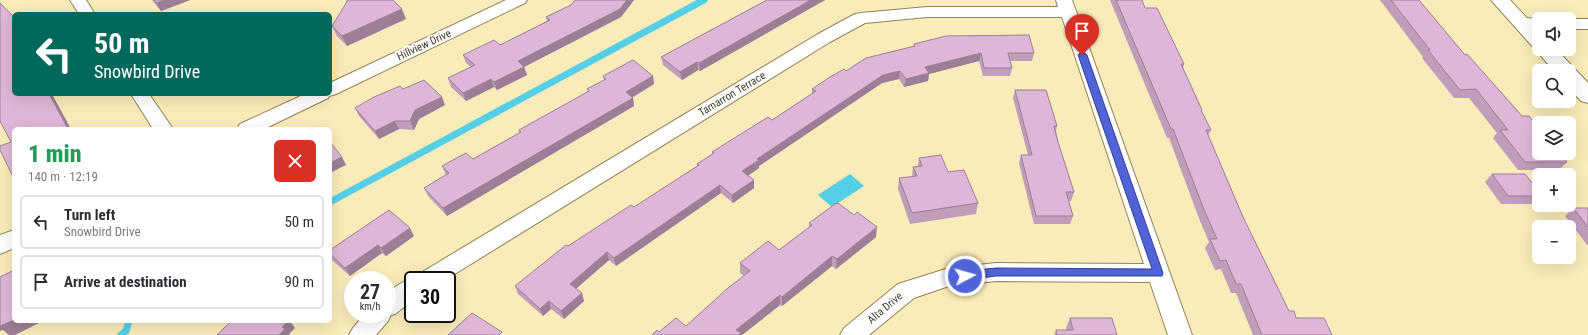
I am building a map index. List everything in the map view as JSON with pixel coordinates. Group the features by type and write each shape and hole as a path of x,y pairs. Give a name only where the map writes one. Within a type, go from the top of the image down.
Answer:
{"street":[{"path":"78,0 86,12"},
{"name":"Hillview Drive","path":"332,89 519,0"},
{"path":"1500,0 1530,24"},
{"path":"1066,6 1180,335"},
{"name":"Tamarron Terrace","path":"442,271 824,38 862,18 927,12 1066,6"},
{"path":"1576,24 1588,24"},
{"path":"1551,56 1559,64"},
{"path":"1576,83 1588,96"},
{"path":"141,96 162,127"},
{"path":"251,127 316,96"},
{"path":"0,245 12,239"},
{"name":"Alta Drive","path":"852,335 906,291 949,277 996,272 1158,273"},
{"path":"361,335 372,323"}],"water":[{"path":"850,174 864,186 832,207 818,195"}],"building":[{"path":"154,0 164,0 156,3"},
{"path":"348,0 393,0 402,9 342,36 332,26"},
{"path":"575,0 627,0 620,9 518,61 524,67 494,82 491,79 463,93 448,78 475,65 463,55 494,40 500,45 550,20 546,17 571,5"},
{"path":"767,0 811,0 699,63 697,62 680,72 661,57"},
{"path":"1116,0 1142,0 1145,8 1157,8 1184,64 1181,64 1211,130 1206,130 1243,217 1289,311 1294,311 1296,318 1324,318 1332,335 1262,335 1241,284 1236,284 1226,260 1220,261 1210,239 1217,239 1173,129 1171,129"},
{"path":"1391,0 1419,0 1465,55 1467,54 1522,116 1529,116 1532,120 1532,160 1565,160 1567,162 1525,162 1500,130 1508,130 1476,89 1460,90 1428,50 1430,50"},
{"path":"0,3 12,15 12,96 50,96 67,127 12,127 12,175 0,150 0,146 11,142 0,121"},
{"path":"1029,35 1034,53 1008,53 1012,68 984,68 981,53 925,67 929,73 906,79 900,71 883,75 757,159 759,160 742,171 754,180 732,195 720,185 614,258 607,252 570,284 582,293 561,311 549,301 540,309 515,286 566,245 568,246 631,205 634,207 699,165 697,164 714,153 712,152 768,117 772,120 816,91 812,89 830,77 844,69 846,71 866,58 915,46 914,44 946,36"},
{"path":"633,60 653,76 626,92 633,98 443,208 424,188 449,173 442,166 466,153 473,159 521,132 519,130 589,91 587,89 606,79 603,76"},
{"path":"424,80 442,97 415,110 410,121 395,121 375,131 355,108 374,97 400,86 403,89"},
{"path":"1015,90 1046,90 1057,126 1054,126 1058,142 1074,192 1066,192 1073,216 1036,216 1021,155 1032,155"},
{"path":"332,144 342,157 332,162"},
{"path":"941,155 948,172 964,170 978,203 912,213 899,178 917,176 913,167 922,166 919,158"},
{"path":"1492,174 1525,174 1532,183 1532,196 1508,196"},
{"path":"838,203 854,215 857,212 877,227 837,259 832,256 782,297 780,295 736,330 741,333 739,335 652,335 657,330 659,332 676,318 686,326 728,288 750,271 740,263 768,241 779,250 812,225 809,223"},
{"path":"1576,208 1588,208 1588,227 1576,212"},
{"path":"389,210 410,228 381,248 378,245 345,268 332,256 332,249"},
{"path":"12,271 12,321 0,326 0,277"},
{"path":"472,313 502,332 499,335 448,335"},
{"path":"1070,318 1112,318 1117,335 1057,335 1056,330 1073,330"},
{"path":"229,323 286,323 282,327 285,329 279,335 217,335"}],"waterway":[{"path":"332,201 704,0"},
{"path":"121,335 126,331 128,323"}],"route":[{"path":"965,276 996,272 1158,273 1082,55"}]}
